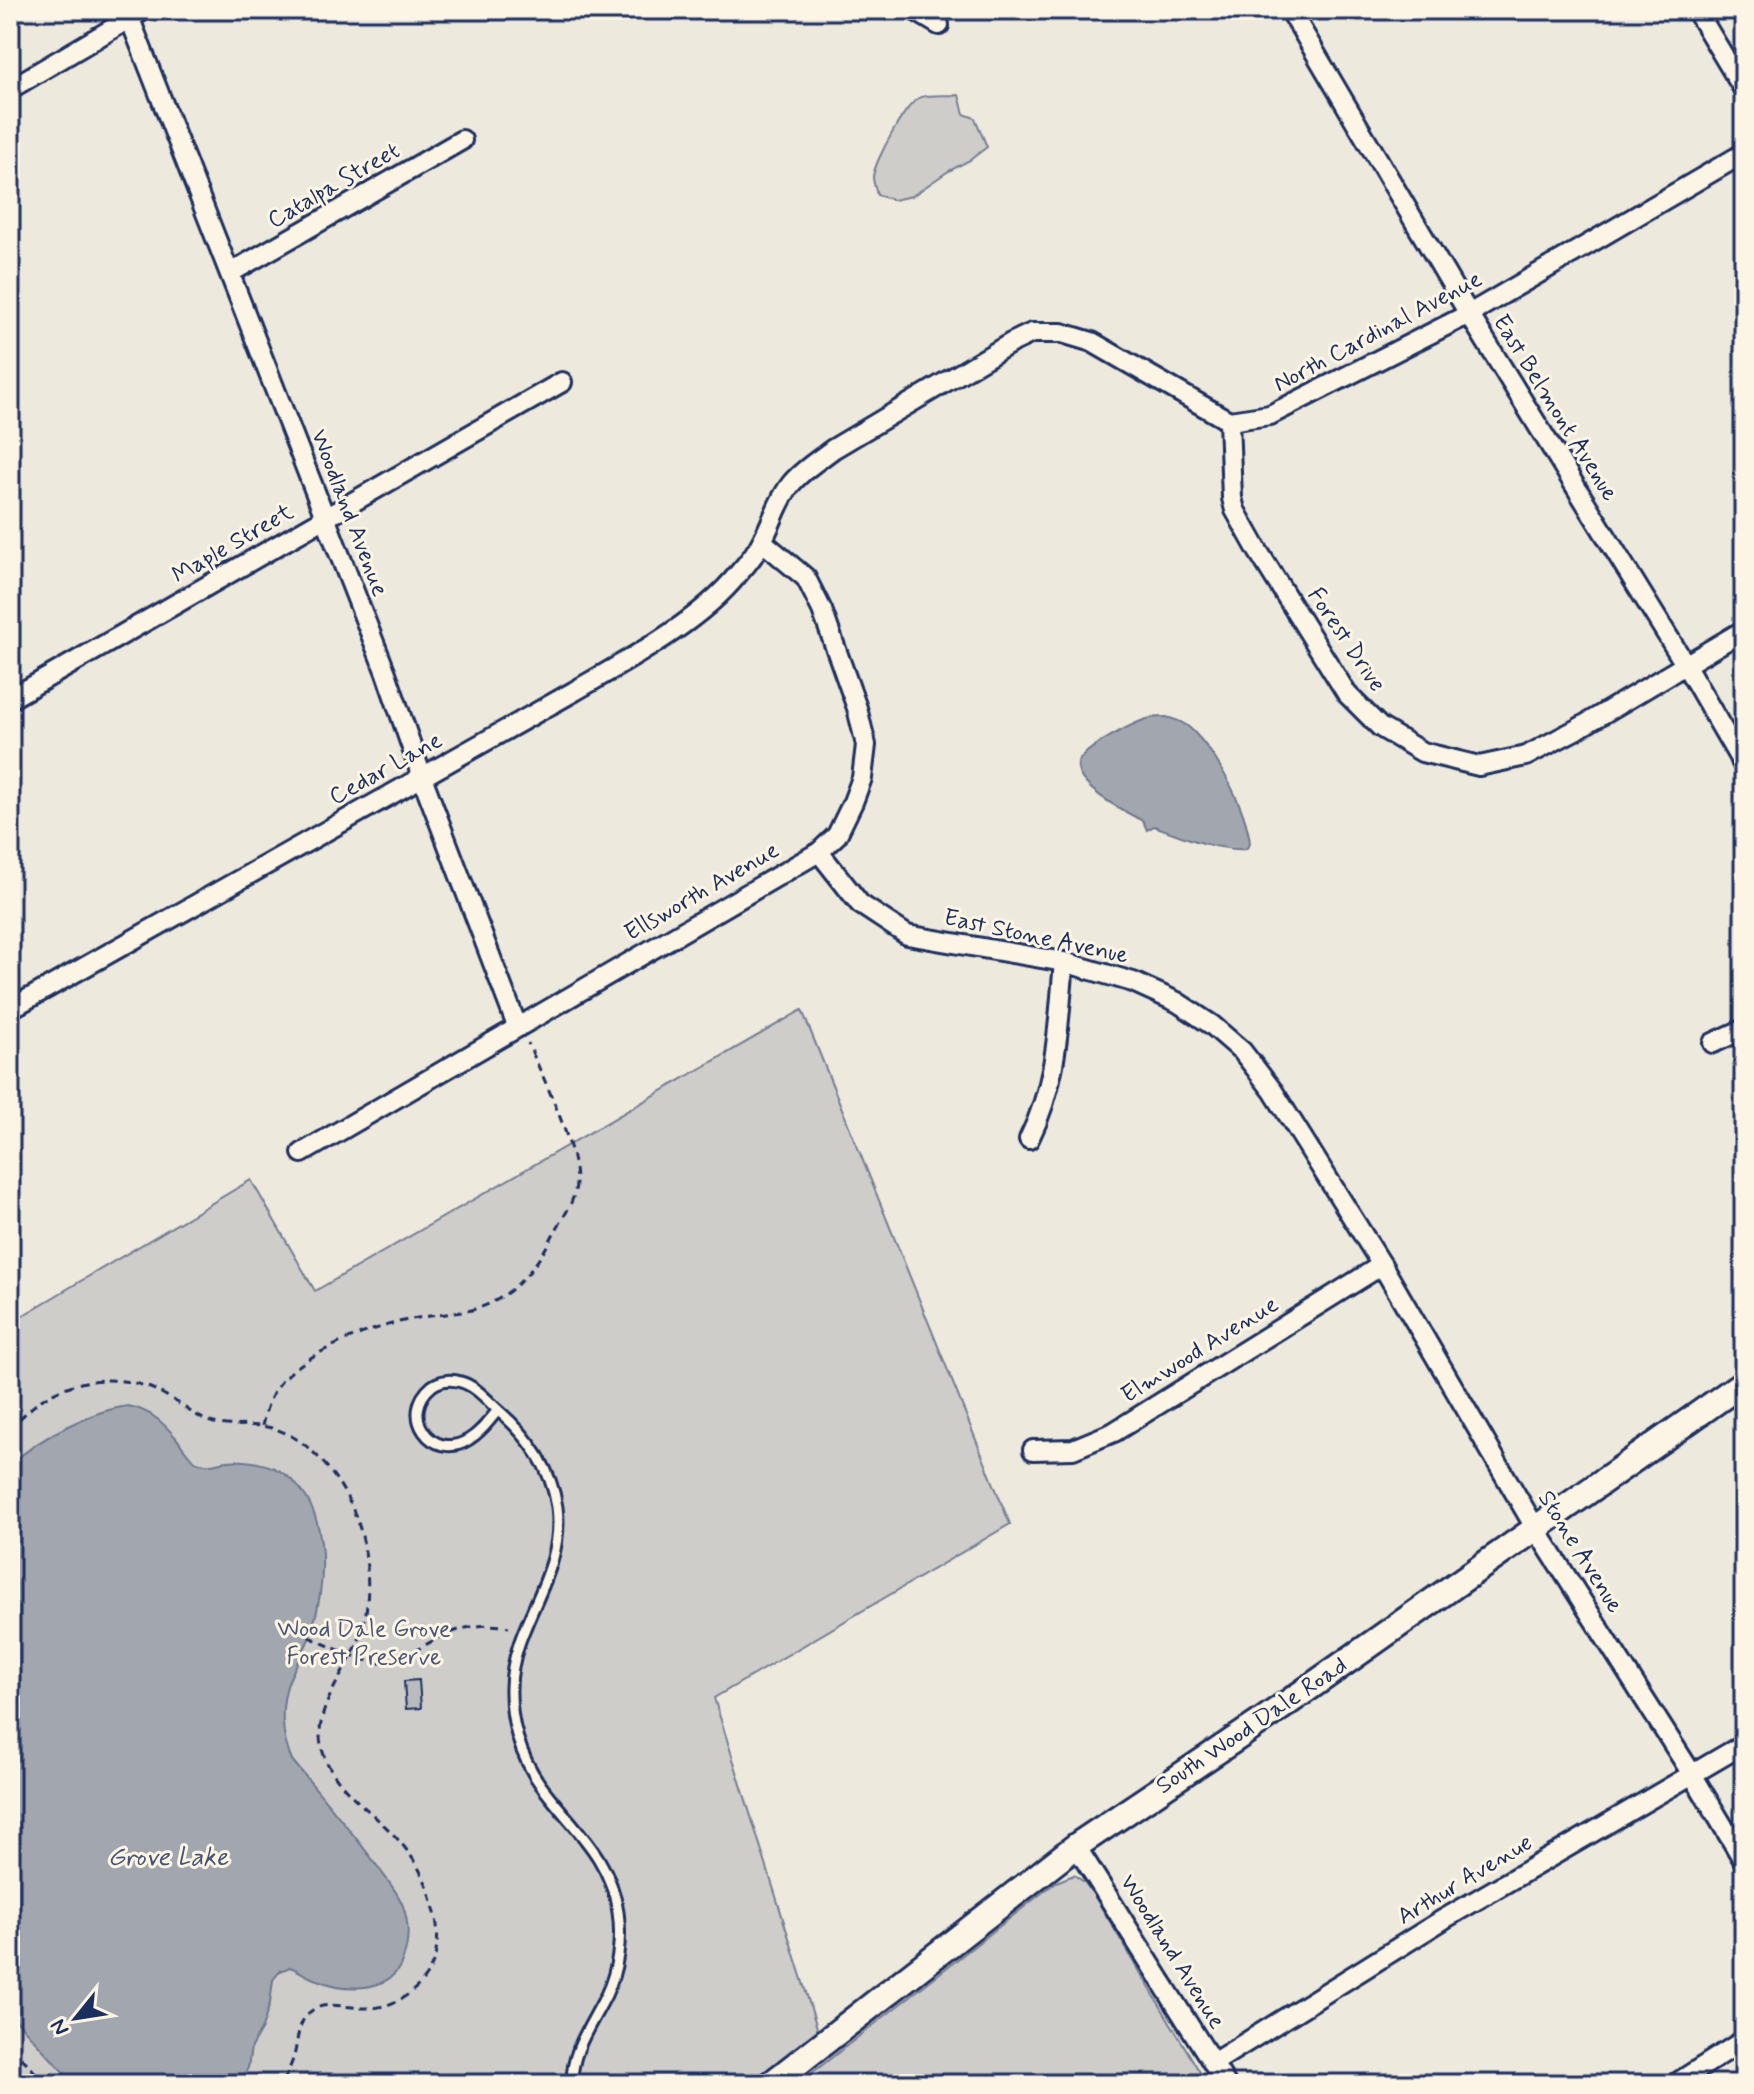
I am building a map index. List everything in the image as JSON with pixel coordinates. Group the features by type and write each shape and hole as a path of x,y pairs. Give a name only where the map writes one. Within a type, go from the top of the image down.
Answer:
{"main road":[{"name":"South Wood Dale Road","path":"771,2084 1076,1846 1259,1723 1744,1382"}],"street":[{"path":"914,10 939,25"},
{"name":"East Belmont Avenue","path":"1290,10 1469,314 1685,664 1744,766"},
{"path":"1696,10 1744,90"},
{"path":"10,89 137,14"},
{"name":"Woodland Avenue","path":"137,14 230,273 386,673 422,777 517,1026"},
{"name":"Catalpa Street","path":"230,273 462,140"},
{"name":"North Cardinal Avenue","path":"1229,421 1270,415 1469,314 1744,153"},
{"path":"763,542 790,485 806,469 847,441 1032,333 1062,333 1092,342 1229,421"},
{"name":"Maple Street","path":"10,699 562,382"},
{"name":"Forest Drive","path":"1229,421 1232,498 1235,510 1258,551 1347,694 1380,727 1422,752 1479,766 1526,756 1744,630"},
{"name":"Cedar Lane","path":"10,1009 648,648 718,595 737,577 763,542"},
{"name":"Ellsworth Avenue","path":"302,1153 819,852 837,835 862,778 866,745 857,708 822,610 806,578 763,542"},
{"name":"East Stone Avenue","path":"819,852 860,904 907,935 1064,962 1133,982 1177,1002 1212,1025 1242,1051 1273,1091 1382,1265"},
{"path":"1029,1139 1047,1096 1054,1068 1064,962"},
{"path":"1713,1043 1744,1029"},
{"name":"Elmwood Avenue","path":"1033,1450 1073,1449 1114,1432 1382,1265"},
{"name":"Stone Avenue","path":"1382,1265 1536,1529 1744,1861"},
{"name":"Arthur Avenue","path":"1213,2063 1444,1919 1744,1744"},
{"name":"Woodland Avenue","path":"1076,1846 1226,2084"},
{"path":"1675,2084 1744,2040"}],"lane":[{"path":"498,1410 478,1433 449,1447 428,1437 417,1416 419,1401 426,1391 437,1383 450,1380 462,1382 474,1388 498,1410 532,1445 546,1468 555,1491 558,1516 556,1544 549,1574 513,1662 512,1717 519,1745 530,1768 599,1858 618,1909 619,1930 613,1978 579,2043 571,2083 534,2084"}],"path":[{"path":"262,1426 268,1401 283,1380 316,1355 358,1335 393,1324 473,1311 495,1301 517,1284 542,1256 574,1197 576,1172 565,1132 528,1043 517,1026"},
{"path":"10,1429 28,1410 51,1394 72,1385 117,1380 139,1383 162,1393 207,1421 234,1427 262,1426 301,1441 320,1458 351,1505 366,1554 368,1584 361,1634 324,1712 320,1730 322,1748 341,1784 392,1833 421,1870 430,1891 438,1938 428,1975 402,1999 387,2006 333,2005 310,2011 300,2028 294,2056 282,2084"},
{"path":"309,1637 373,1663 388,1664 440,1636 478,1625 509,1627 523,1634"},
{"path":"10,2049 45,2084"}],"green space":[{"path":"959,95 964,114 975,118 987,147 912,196 893,200 877,195 873,179 875,169 892,133 908,109 921,97"},
{"name":"Wood Dale Grove Forest Preserve","path":"802,1010 1010,1524 714,1698 818,2031 753,2084 10,2084 10,1323 251,1180 315,1291"},
{"path":"1074,1875 1094,1895 1207,2084 798,2084 1056,1882"}],"water":[{"path":"1166,717 1190,728 1221,768 1243,814 1250,843 1246,849 1211,845 1154,826 1147,830 1143,821 1107,801 1083,780 1078,764 1090,750 1140,721"},
{"name":"Grove Lake","path":"128,1406 150,1414 162,1423 197,1462 240,1461 268,1466 297,1485 309,1502 321,1542 321,1586 311,1634 285,1692 283,1722 286,1742 292,1760 393,1888 407,1921 407,1944 400,1966 393,1975 374,1985 338,1986 290,1967 280,1971 273,1980 270,2003 262,2028 251,2047 248,2068 238,2084 74,2084 10,2013 10,1465 35,1445 66,1427"}],"building":[{"path":"419,1680 421,1708 406,1709 404,1681"}]}
